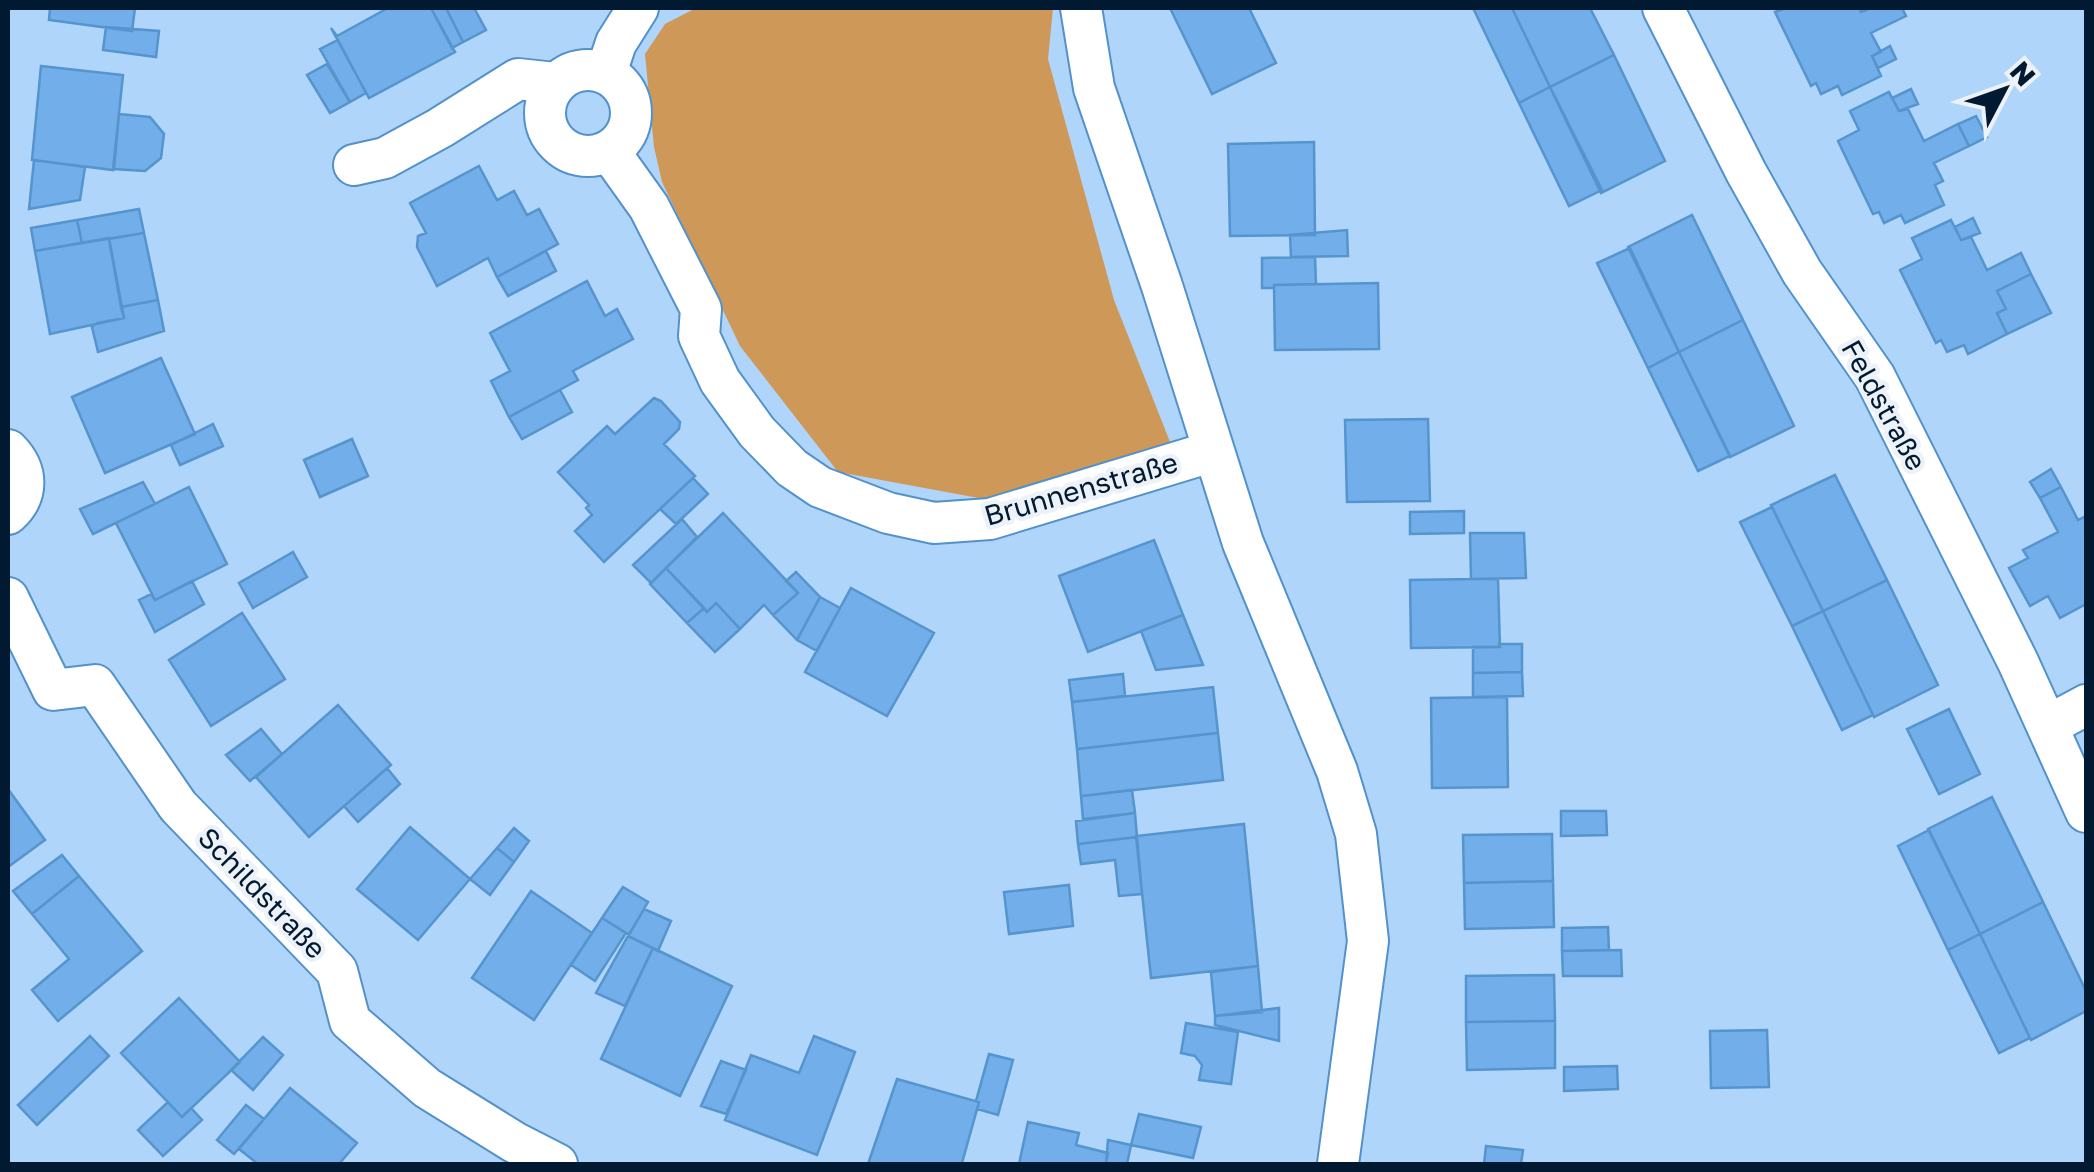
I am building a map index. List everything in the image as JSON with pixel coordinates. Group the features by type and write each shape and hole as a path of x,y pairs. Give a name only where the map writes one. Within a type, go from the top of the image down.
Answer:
{"street":[{"path":"606,73 616,43 638,8"},
{"name":"Brunnenstraße","path":"1081,8 1094,88 1243,542 1337,771 1356,834 1368,941 1338,1164"},
{"name":"Feldstraße","path":"1663,8 1802,272 1874,377 2086,812"},
{"path":"579,70 606,73 627,93 632,109 630,126 623,140 609,151 592,156 575,154 560,146 549,132 544,115 546,98 556,83 579,70"},
{"path":"354,166 385,158 518,79 556,83"},
{"name":"Brunnenstraße","path":"609,151 649,206 701,309 699,336 720,380 756,432 792,468 820,488 888,513 934,523 990,519 1214,451"},
{"path":"8,450 19,461 24,478 22,497 8,514"},
{"name":"Schildstraße","path":"8,598 53,690 96,685 178,806 338,971 350,1020 427,1088 514,1142 558,1164"},
{"path":"2046,726 2086,705"}],"shaded area":[{"path":"696,8 1053,8 1048,59 1114,300 1174,452 984,499 838,472 740,346 662,182 654,147 645,54 665,24"}],"building":[{"path":"50,8 135,8 132,31 49,20"},
{"path":"388,8 431,8 455,52 369,98 331,28 337,36"},
{"path":"431,8 446,8 463,42 452,48"},
{"path":"446,8 474,8 486,30 463,42"},
{"path":"1170,8 1249,8 1276,63 1212,94"},
{"path":"1473,8 1512,8 1550,87 1519,103"},
{"path":"1512,8 1590,8 1614,55 1550,87"},
{"path":"1786,8 1859,8 1861,12 1871,8 1902,8 1906,16 1871,33 1881,52 1872,56 1881,76 1842,95 1838,86 1821,94 1816,83 1811,86 1775,12"},
{"path":"106,27 159,31 156,57 103,50"},
{"path":"338,40 366,93 350,102 320,49"},
{"path":"1890,46 1896,59 1878,68 1872,56"},
{"path":"1614,55 1665,161 1601,193 1550,87"},
{"path":"327,64 350,102 330,113 307,75"},
{"path":"41,66 123,75 113,170 32,160"},
{"path":"1550,87 1602,190 1569,206 1519,103"},
{"path":"1911,89 1918,104 1899,111 1892,98"},
{"path":"1889,92 1899,111 1908,109 1924,141 1958,124 1969,146 1934,163 1943,181 1935,185 1944,205 1905,223 1901,215 1884,223 1879,212 1873,214 1838,141 1859,130 1850,111"},
{"path":"119,114 150,117 164,134 161,158 145,171 114,169"},
{"path":"1976,116 1987,137 1969,146 1958,124"},
{"path":"1314,142 1315,235 1230,236 1228,144"},
{"path":"34,160 85,167 80,200 29,209"},
{"path":"479,166 497,200 514,191 527,215 539,209 558,244 497,277 488,258 437,286 417,247 418,236 426,233 410,203"},
{"path":"139,209 144,233 82,243 77,220"},
{"path":"1692,215 1743,320 1679,352 1628,247"},
{"path":"1973,218 1980,233 1961,240 1955,227"},
{"path":"77,220 82,243 35,251 31,228"},
{"path":"1951,220 1961,240 1971,237 1987,270 2021,253 2031,274 1997,291 2006,309 1997,313 2007,334 1968,354 1964,345 1947,352 1941,340 1936,343 1900,270 1922,259 1912,238"},
{"path":"1347,230 1348,256 1291,257 1290,235"},
{"path":"144,233 158,300 121,307 109,239"},
{"path":"109,238 124,318 50,334 35,251"},
{"path":"1630,248 1679,352 1648,368 1597,263"},
{"path":"546,251 556,271 508,296 497,277"},
{"path":"1315,257 1316,284 1262,288 1262,258"},
{"path":"2031,274 2051,313 2007,334 1997,313 2006,309 1997,291"},
{"path":"587,281 605,316 617,309 633,339 573,371 578,380 509,417 491,381 510,371 490,333"},
{"path":"1378,283 1379,349 1275,350 1274,285"},
{"path":"158,300 164,331 98,352 92,327 124,318 121,307"},
{"path":"1743,320 1794,426 1730,457 1679,352"},
{"path":"1679,352 1730,456 1698,471 1648,368"},
{"path":"161,358 195,434 105,473 72,397"},
{"path":"560,390 572,412 522,439 509,417"},
{"path":"654,398 680,422 679,429 664,444 695,476 604,562 575,531 592,515 586,508 589,505 558,472 607,426 615,434"},
{"path":"1428,419 1430,501 1347,502 1345,420"},
{"path":"213,424 223,446 180,465 171,445"},
{"path":"352,439 368,476 320,497 304,460"},
{"path":"2051,469 2061,487 2040,498 2030,482"},
{"path":"1835,475 1887,580 1823,611 1771,505"},
{"path":"693,478 708,494 676,524 660,509"},
{"path":"143,482 155,504 93,534 80,509"},
{"path":"189,487 227,564 155,600 116,523"},
{"path":"2061,487 2078,520 2086,516 2086,604 2060,618 2048,596 2030,606 2009,568 2028,558 2023,550 2058,532 2040,498"},
{"path":"1772,507 1823,611 1792,626 1740,522"},
{"path":"1464,511 1464,533 1410,534 1410,512"},
{"path":"723,513 798,593 773,615 764,605 740,629 716,603 707,612 666,568"},
{"path":"682,519 697,537 651,583 633,565"},
{"path":"1470,533 1524,533 1526,578 1471,579"},
{"path":"1154,540 1183,615 1088,652 1059,576"},
{"path":"293,552 307,577 253,608 239,583"},
{"path":"666,568 704,608 687,623 650,584"},
{"path":"796,572 820,597 797,640 773,615 798,593 786,581"},
{"path":"1498,579 1500,647 1411,648 1410,580"},
{"path":"1887,580 1938,685 1874,717 1823,611"},
{"path":"192,581 204,604 155,632 139,600 151,594 155,600"},
{"path":"851,588 934,633 887,716 805,672"},
{"path":"820,597 840,608 817,651 797,640"},
{"path":"716,603 740,629 715,652 687,623"},
{"path":"1823,611 1873,715 1842,730 1792,626"},
{"path":"242,613 285,679 211,726 169,660"},
{"path":"1183,615 1203,665 1156,670 1141,631"},
{"path":"1499,644 1522,644 1522,672 1473,673 1473,647 1500,647"},
{"path":"1522,672 1523,696 1473,697 1473,673"},
{"path":"1123,674 1125,696 1072,702 1069,680"},
{"path":"1213,687 1218,733 1077,749 1072,702"},
{"path":"1507,697 1508,787 1432,788 1431,698"},
{"path":"338,705 391,765 309,837 256,777"},
{"path":"1949,709 1980,774 1939,794 1907,729"},
{"path":"261,729 282,754 250,781 226,755"},
{"path":"1218,733 1223,780 1081,796 1077,749"},
{"path":"387,768 400,784 358,822 344,806"},
{"path":"8,789 45,840 8,867"},
{"path":"1132,790 1135,813 1083,819 1081,796"},
{"path":"1992,797 2043,902 1980,934 1928,829"},
{"path":"1561,811 1606,811 1607,835 1561,836"},
{"path":"1135,813 1137,837 1078,844 1076,821"},
{"path":"1244,824 1258,966 1151,978 1136,836"},
{"path":"410,827 470,879 418,940 357,889"},
{"path":"514,828 529,841 514,862 497,848"},
{"path":"1929,830 1980,934 1948,950 1898,846"},
{"path":"1552,834 1553,881 1464,883 1463,835"},
{"path":"1137,837 1142,894 1119,896 1115,860 1081,864 1078,844"},
{"path":"497,848 514,862 490,895 470,879"},
{"path":"62,855 79,876 32,914 13,891"},
{"path":"79,876 142,951 58,1021 32,990 69,959 32,914"},
{"path":"1553,881 1554,927 1465,929 1464,883"},
{"path":"1069,885 1073,926 1009,934 1004,892"},
{"path":"623,887 648,902 629,935 602,918"},
{"path":"531,891 592,933 534,1020 472,978"},
{"path":"2043,902 2086,991 2086,1011 2031,1040 1980,934"},
{"path":"644,909 671,921 658,951 628,936"},
{"path":"602,918 626,933 595,981 571,965"},
{"path":"1608,927 1609,950 1562,951 1562,928"},
{"path":"1980,934 2030,1038 1999,1053 1948,950"},
{"path":"628,936 653,948 625,1006 596,993"},
{"path":"653,948 732,986 680,1096 601,1059"},
{"path":"1621,950 1622,976 1563,976 1562,951"},
{"path":"1258,966 1262,1012 1215,1016 1211,972"},
{"path":"1554,975 1555,1021 1466,1022 1466,976"},
{"path":"179,998 240,1062 182,1117 121,1053"},
{"path":"1279,1008 1279,1041 1215,1025 1215,1016"},
{"path":"1555,1021 1555,1068 1467,1070 1466,1022"},
{"path":"1186,1023 1238,1032 1231,1084 1199,1080 1202,1065 1195,1056 1181,1053"},
{"path":"1767,1030 1769,1087 1711,1088 1710,1031"},
{"path":"90,1036 109,1056 37,1125 18,1105"},
{"path":"814,1036 855,1052 817,1155 725,1120 751,1055 799,1073"},
{"path":"263,1037 283,1055 253,1090 231,1070"},
{"path":"989,1054 1013,1060 998,1115 977,1109"},
{"path":"721,1061 746,1070 726,1114 701,1106"},
{"path":"1617,1066 1618,1089 1564,1091 1564,1067"},
{"path":"897,1079 979,1102 962,1163 868,1164"},
{"path":"290,1088 357,1143 339,1164 258,1164 239,1149"},
{"path":"168,1102 182,1117 191,1108 202,1120 163,1156 138,1130"},
{"path":"246,1105 264,1119 234,1154 217,1140"},
{"path":"1139,1114 1201,1127 1193,1158 1131,1145"},
{"path":"1028,1122 1079,1133 1076,1145 1108,1153 1106,1164 1019,1164"},
{"path":"1108,1140 1131,1145 1127,1164 1106,1164"},
{"path":"1486,1146 1523,1150 1521,1164 1484,1164"}]}
